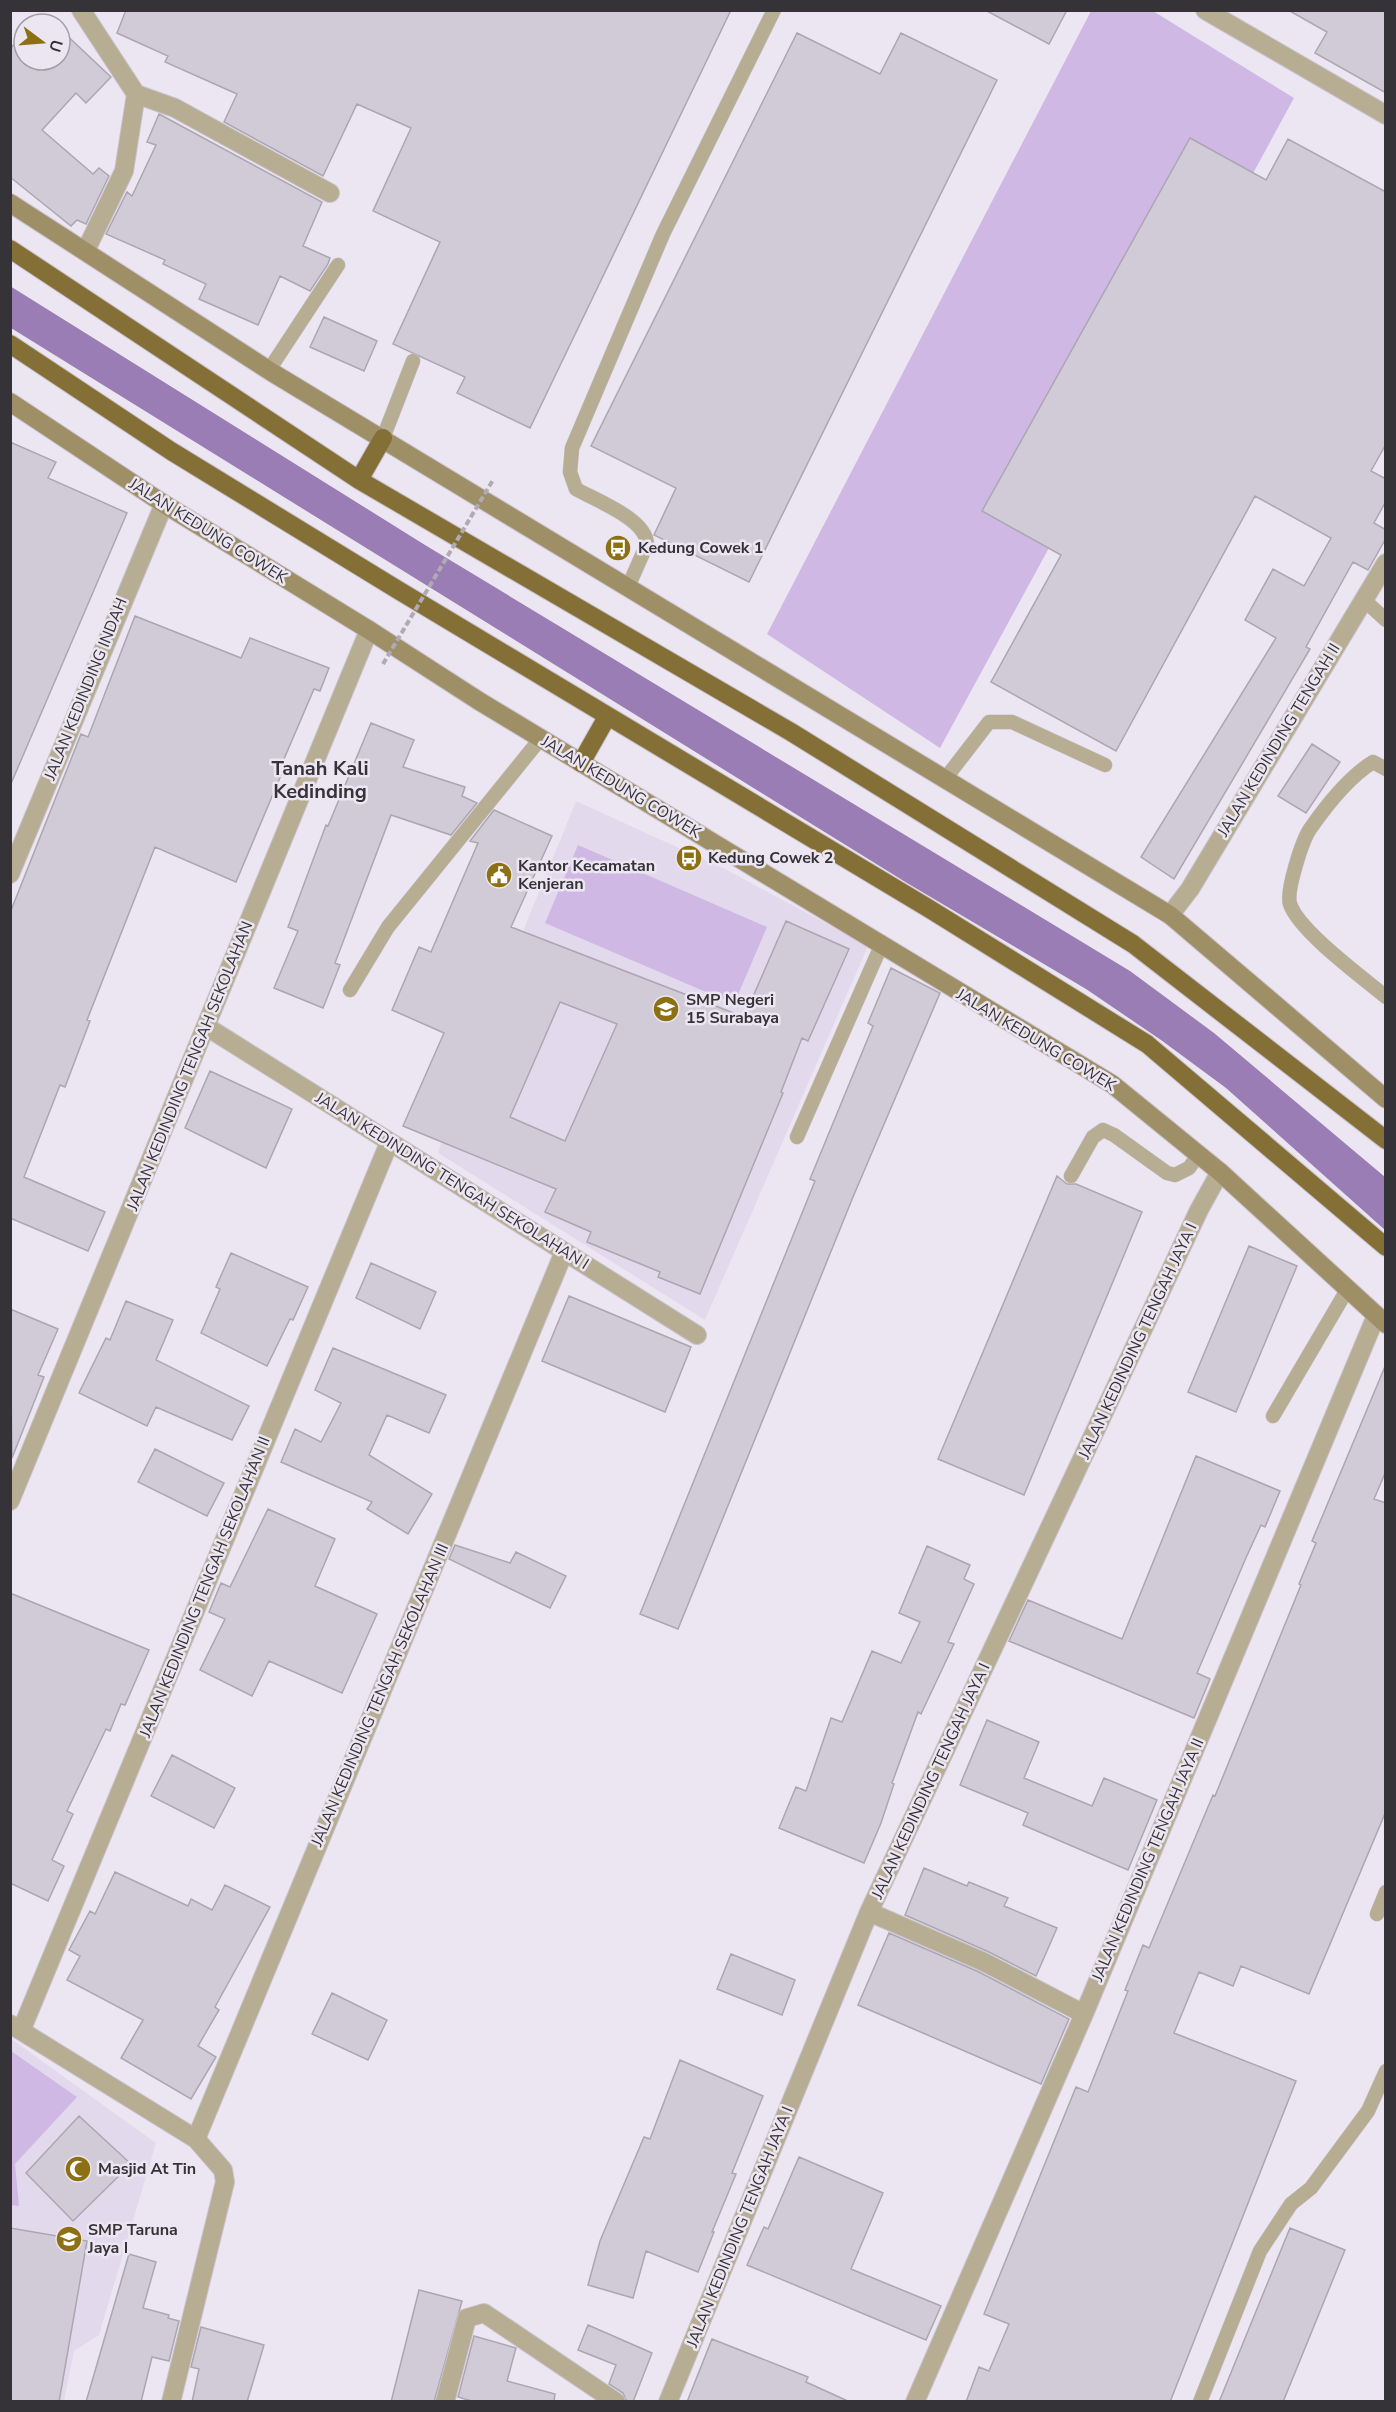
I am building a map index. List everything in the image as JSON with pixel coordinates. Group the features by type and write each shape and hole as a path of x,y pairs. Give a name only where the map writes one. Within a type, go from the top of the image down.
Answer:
{"highway":[{"path":"10,249 359,480 791,732 1133,944 1386,1140"},
{"path":"10,344 171,451 606,717 928,908 1148,1044 1386,1247"},
{"path":"359,480 383,438"},
{"path":"581,763 606,717"}],"main road":[{"path":"10,203 87,250 269,370 1170,915 1386,1099"},
{"name":"JALAN KEDUNG COWEK","path":"10,402 164,504 581,763 1112,1084 1220,1172 1381,1320"}],"street":[{"path":"81,10 136,94 175,108 330,193"},
{"path":"1205,10 1386,115"},
{"path":"87,250 124,171 136,94"},
{"name":"JALAN KEDINDING INDAH","path":"10,874 164,504"},
{"name":"JALAN KEDINDING TENGAH II","path":"1170,915 1190,889 1386,563"},
{"name":"JALAN KEDINDING TENGAH SEKOLAHAN","path":"10,1501 369,630"},
{"name":"JALAN KEDINDING TENGAH SEKOLAHAN I","path":"207,1027 697,1335"},
{"name":"JALAN KEDINDING TENGAH SEKOLAHAN II","path":"16,2028 389,1143"},
{"name":"JALAN KEDINDING TENGAH JAYA I","path":"668,2402 869,1912 1199,1209 1220,1172"},
{"name":"JALAN KEDINDING TENGAH SEKOLAHAN III","path":"196,2139 564,1252"},
{"name":"JALAN KEDINDING TENGAH JAYA II","path":"915,2402 1381,1320"},
{"path":"869,1912 984,1962 1084,2014"},
{"path":"16,2028 196,2139 223,2170 225,2182 171,2402"},
{"path":"445,2402 467,2318 484,2313 616,2402"}],"lane":[{"path":"628,587 647,544 647,538 641,525 576,489 570,472 572,448 663,234 774,10"},
{"path":"269,370 338,265"},
{"path":"383,438 413,361"},
{"path":"1364,600 1386,620"},
{"path":"945,778 989,722 1012,722 1105,765"},
{"path":"350,990 388,927 541,738"},
{"path":"1386,769 1373,762 1359,771 1309,831 1289,890 1290,904 1303,926 1386,997"},
{"path":"797,1137 882,946"},
{"path":"1071,1176 1093,1137 1103,1130 1114,1135 1167,1173 1175,1175 1189,1168 1199,1154"},
{"path":"1273,1416 1347,1290"},
{"path":"1377,1914 1386,1892"},
{"path":"1200,2402 1260,2251 1291,2204 1311,2188 1368,2111 1386,2071"}],"path":[{"path":"383,664 493,480"}],"shaded area":[{"path":"1091,11 1153,11 1294,98 940,748 767,634"},
{"path":"10,286 425,545 1130,971 1214,1033 1385,1177 1385,1230 1226,1088 1086,989 907,883 11,328"},
{"name":"SMP Negeri 15 Surabaya","path":"576,801 727,870 868,946 705,1320 438,1153 465,1073"},
{"path":"578,845 767,927 734,1004 545,923"},
{"name":"SMP Taruna Jaya I","path":"10,2038 156,2143 99,2335 74,2351 64,2401 11,2401"},
{"path":"11,2051 77,2097 15,2164 19,2206 11,2205"}],"building":[{"path":"126,10 731,10 530,428 457,393 465,377 393,344 440,242 373,211 411,128 357,104 323,176 224,122 237,94 165,62 168,56 117,33"},
{"path":"985,10 1067,10 1049,44"},
{"path":"1288,10 1386,10 1386,93 1315,53 1327,32"},
{"path":"797,33 880,74 901,33 997,80 749,582 654,535 676,488 591,446"},
{"path":"72,40 111,77 86,103 76,93 42,130 93,174 99,168 109,176 86,224 77,220 71,226 10,177 10,49 12,47 12,72 72,72"},
{"path":"159,114 322,202 303,246 330,258 328,264 310,291 280,276 258,325 199,299 206,284 163,264 165,260 106,234 127,192 132,196 156,145 147,142"},
{"path":"1190,138 1266,180 1288,139 1386,192 1386,444 1371,471 1386,479 1386,501 1374,523 1386,530 1386,538 1368,570 1353,562 1306,647 1310,649 1174,879 1141,857 1276,638 1245,620 1273,569 1304,586 1331,538 1255,496 1116,751 991,682 1061,555 982,511"},
{"path":"324,317 377,341 364,371 310,347"},
{"path":"10,442 56,462 48,478 127,513 10,786"},
{"path":"135,616 241,658 250,638 329,668 320,691 314,689 236,882 155,847 87,1020 90,1021 65,1087 60,1085 24,1177 105,1212 88,1251 10,1218 10,913 81,734 88,737"},
{"path":"371,723 414,740 403,767 465,787 462,796 477,803 451,835 391,815 335,963 340,965 323,1008 274,988 298,931 288,927 326,825 328,826"},
{"path":"1312,744 1340,762 1306,813 1278,796"},
{"path":"494,810 552,836 511,927 744,1017 786,921 849,949 808,1041 802,1038 781,1092 783,1093 700,1294 658,1277 660,1272 587,1242 591,1232 545,1212 556,1189 403,1126 444,1033 392,1010 419,947 431,952 478,843 470,841","holes":["560,1002 617,1024 565,1141 510,1117"]},
{"path":"891,968 940,993 853,1197 678,1629 640,1614 815,1181 810,1179 873,1026 868,1023"},
{"path":"210,1071 292,1109 266,1168 185,1128"},
{"path":"1057,1176 1067,1184 1076,1184 1142,1212 1024,1495 938,1459"},
{"path":"1249,1246 1297,1266 1236,1412 1188,1392"},
{"path":"231,1253 308,1287 293,1320 290,1319 267,1366 201,1333 220,1289 216,1287"},
{"path":"371,1263 436,1292 420,1329 356,1298"},
{"path":"569,1296 691,1347 665,1412 542,1361"},
{"path":"126,1301 173,1320 156,1360 249,1406 232,1440 156,1407 147,1426 79,1393 106,1338 110,1340"},
{"path":"10,1309 58,1329 38,1375 44,1377 12,1458"},
{"path":"333,1348 446,1395 429,1433 387,1415 369,1455 432,1494 408,1534 367,1509 372,1502 281,1462 295,1429 321,1442 341,1403 315,1390"},
{"path":"1386,1364 1386,1471 1374,1499 1386,1503 1386,1811 1309,1994 1241,1966 1233,1986 1199,1972 1174,2033 1296,2081 1170,2402 966,2402 979,2367 989,2371 1009,2324 984,2314 1076,2087 1088,2092 1128,1991 1125,1990 1143,1945 1149,1948 1213,1795 1215,1796 1301,1585 1299,1584 1316,1543 1312,1541"},
{"path":"155,1449 224,1483 207,1516 138,1482"},
{"path":"1196,1456 1280,1491 1265,1527 1261,1525 1245,1560 1197,1673 1210,1679 1194,1718 1009,1641 1028,1600 1122,1639"},
{"path":"268,1509 335,1539 315,1586 377,1614 342,1693 269,1661 252,1696 200,1670 225,1619 209,1612 221,1583 230,1587"},
{"path":"455,1545 510,1563 516,1552 566,1576 550,1608 449,1559"},
{"path":"927,1546 970,1565 964,1579 974,1584 948,1642 954,1644 921,1714 918,1712 892,1783 894,1784 881,1823 864,1863 779,1828 796,1787 806,1791 831,1718 842,1722 872,1651 901,1663 920,1622 899,1613"},
{"path":"10,1593 149,1650 125,1705 121,1704 110,1731 106,1729 67,1811 73,1814 52,1860 64,1866 48,1901 10,1883"},
{"path":"987,1720 1039,1742 1024,1778 1092,1806 1104,1778 1157,1800 1128,1870 1023,1825 1028,1813 960,1785"},
{"path":"172,1755 235,1788 214,1828 151,1796"},
{"path":"924,1868 967,1886 969,1882 1008,1898 1004,1906 1057,1928 1036,1976 989,1952 905,1915"},
{"path":"115,1872 188,1906 191,1899 212,1910 225,1885 270,1907 215,2007 219,2010 198,2046 216,2057 191,2099 121,2058 143,2020 67,1980 80,1956 69,1950 90,1911 95,1914"},
{"path":"889,1933 979,1972 1069,2019 1041,2084 858,2005"},
{"path":"731,1954 795,1980 782,2015 717,1989"},
{"path":"332,1993 387,2020 368,2060 312,2034"},
{"path":"680,2060 763,2096 732,2173 736,2174 698,2272 646,2251 633,2298 588,2285 600,2241 644,2137 650,2139"},
{"name":"Masjid At Tin","path":"79,2116 131,2164 73,2221 26,2173"},
{"path":"799,2157 883,2193 851,2269 941,2306 926,2340 747,2265 764,2227 768,2229"},
{"path":"10,2228 87,2241 59,2402 10,2402"},
{"path":"1290,2228 1345,2250 1283,2402 1219,2402"},
{"path":"129,2254 156,2262 143,2308 169,2315 168,2318 179,2321 169,2361 152,2357 141,2402 86,2402"},
{"path":"419,2290 462,2301 434,2402 391,2402"},
{"path":"588,2325 652,2353 633,2402 627,2402 623,2393 609,2384 616,2365 578,2350"},
{"path":"201,2327 264,2345 247,2402 192,2402 199,2369 191,2367"},
{"path":"474,2336 516,2348 507,2381 555,2394 554,2402 475,2402 458,2397"},
{"path":"712,2339 808,2377 806,2382 850,2402 687,2402"}],"place":[{"name":"Kedung Cowek 1","path":"618,548"},
{"name":"Kedung Cowek 2","path":"689,858"},
{"name":"Kantor Kecamatan Kenjeran","path":"499,875"},
{"name":"SMP Negeri 15 Surabaya","path":"666,1009"},
{"name":"Masjid At Tin","path":"78,2169"},
{"name":"SMP Taruna Jaya I","path":"69,2239"}],"district":[{"name":"Tanah Kali Kedinding","path":"320,780"}]}
